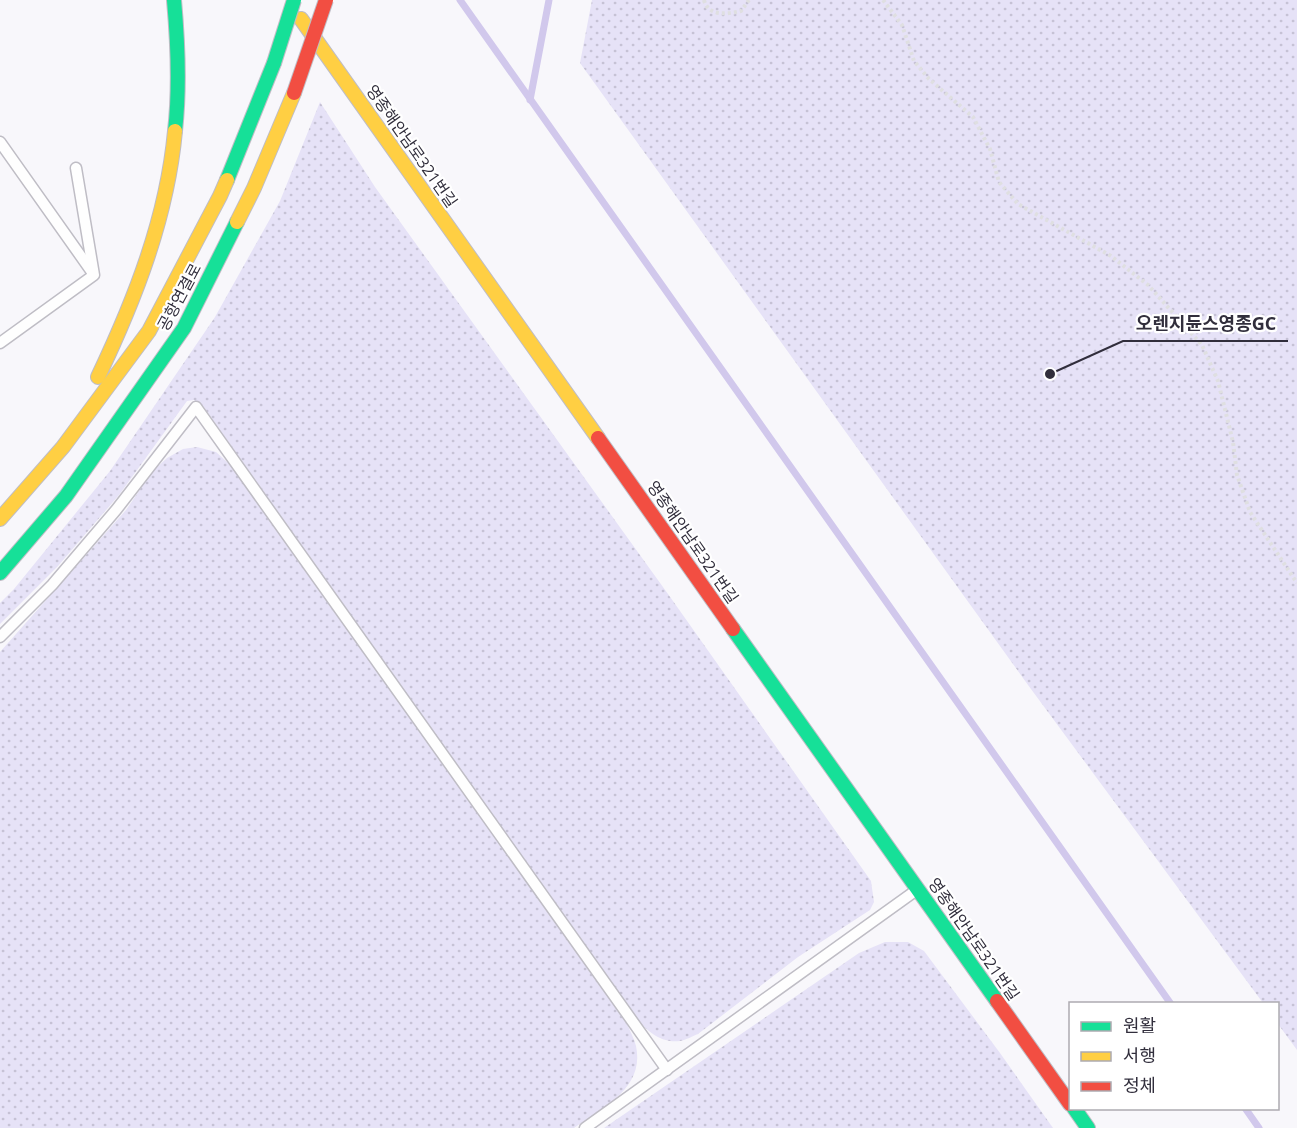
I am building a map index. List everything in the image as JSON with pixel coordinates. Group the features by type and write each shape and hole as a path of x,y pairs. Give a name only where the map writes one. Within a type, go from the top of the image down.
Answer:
{"street":[{"path":"63,447 111,352 133,301 154,236 168,182 178,114 180,36 174,0"},
{"name":"영종해안남로321번길","path":"288,0 1069,1101"},
{"name":"공항연결로","path":"0,519 63,447 149,331 220,196 274,63 294,0"},
{"name":"공항연결로","path":"0,573 66,496 183,328 254,188 294,93 326,0"},
{"path":"1075,1110 1088,1128"}],"lane":[{"path":"0,142 94,275"},
{"path":"76,168 94,275"},
{"path":"0,343 94,275"},
{"path":"0,637 52,585 109,518 196,407 667,1070"},
{"path":"585,1128 918,889"}],"path":[{"path":"704,0 705,5 714,12 726,14 741,11 749,0"},
{"path":"883,0 902,25 914,61 929,79 973,117 990,149 999,182 1018,204 1111,256 1148,285 1202,345 1218,381 1233,442 1237,475 1250,512 1297,583"}],"shaded area":[{"path":"592,0 1297,0 1297,1050 1279,1025 1279,1002 1262,1002 1028,685 580,63"},
{"path":"320,102 375,187 871,881 874,902 870,910 798,957 698,1034 687,1039 671,1041 656,1036 632,1013 203,406 194,400 187,401 119,495 58,566 0,624 0,603 110,471 215,317 280,201"},
{"path":"197,447 216,452 235,469 627,1024 636,1046 637,1061 634,1074 628,1085 609,1104 574,1128 0,1128 0,652 126,510 152,472 167,458 183,449"},
{"path":"885,942 908,942 924,951 1053,1128 604,1128 859,953"}],"waterway":[{"path":"460,0 1170,1002"},
{"path":"530,100 549,0"},
{"path":"1246,1110 1259,1128"}],"traffic: fast":[{"path":"174,0 178,66 175,131"},
{"path":"274,63 294,0"},
{"path":"227,180 274,63"},
{"path":"0,573 66,496 184,328 237,222"},
{"path":"733,629 997,1001"},
{"path":"1075,1110 1088,1128"}],"traffic: slow":[{"path":"301,19 598,438"},
{"path":"237,222 254,188 294,93"},
{"path":"98,377 137,288 157,227 165,195 175,131"},
{"path":"0,519 63,447 149,331 227,180"}],"traffic: jam":[{"path":"294,93 326,0"},
{"path":"598,438 733,629"},
{"path":"997,1001 1069,1103"}],"place":[{"name":"오렌지듄스영종GC","path":"1050,374"}]}
